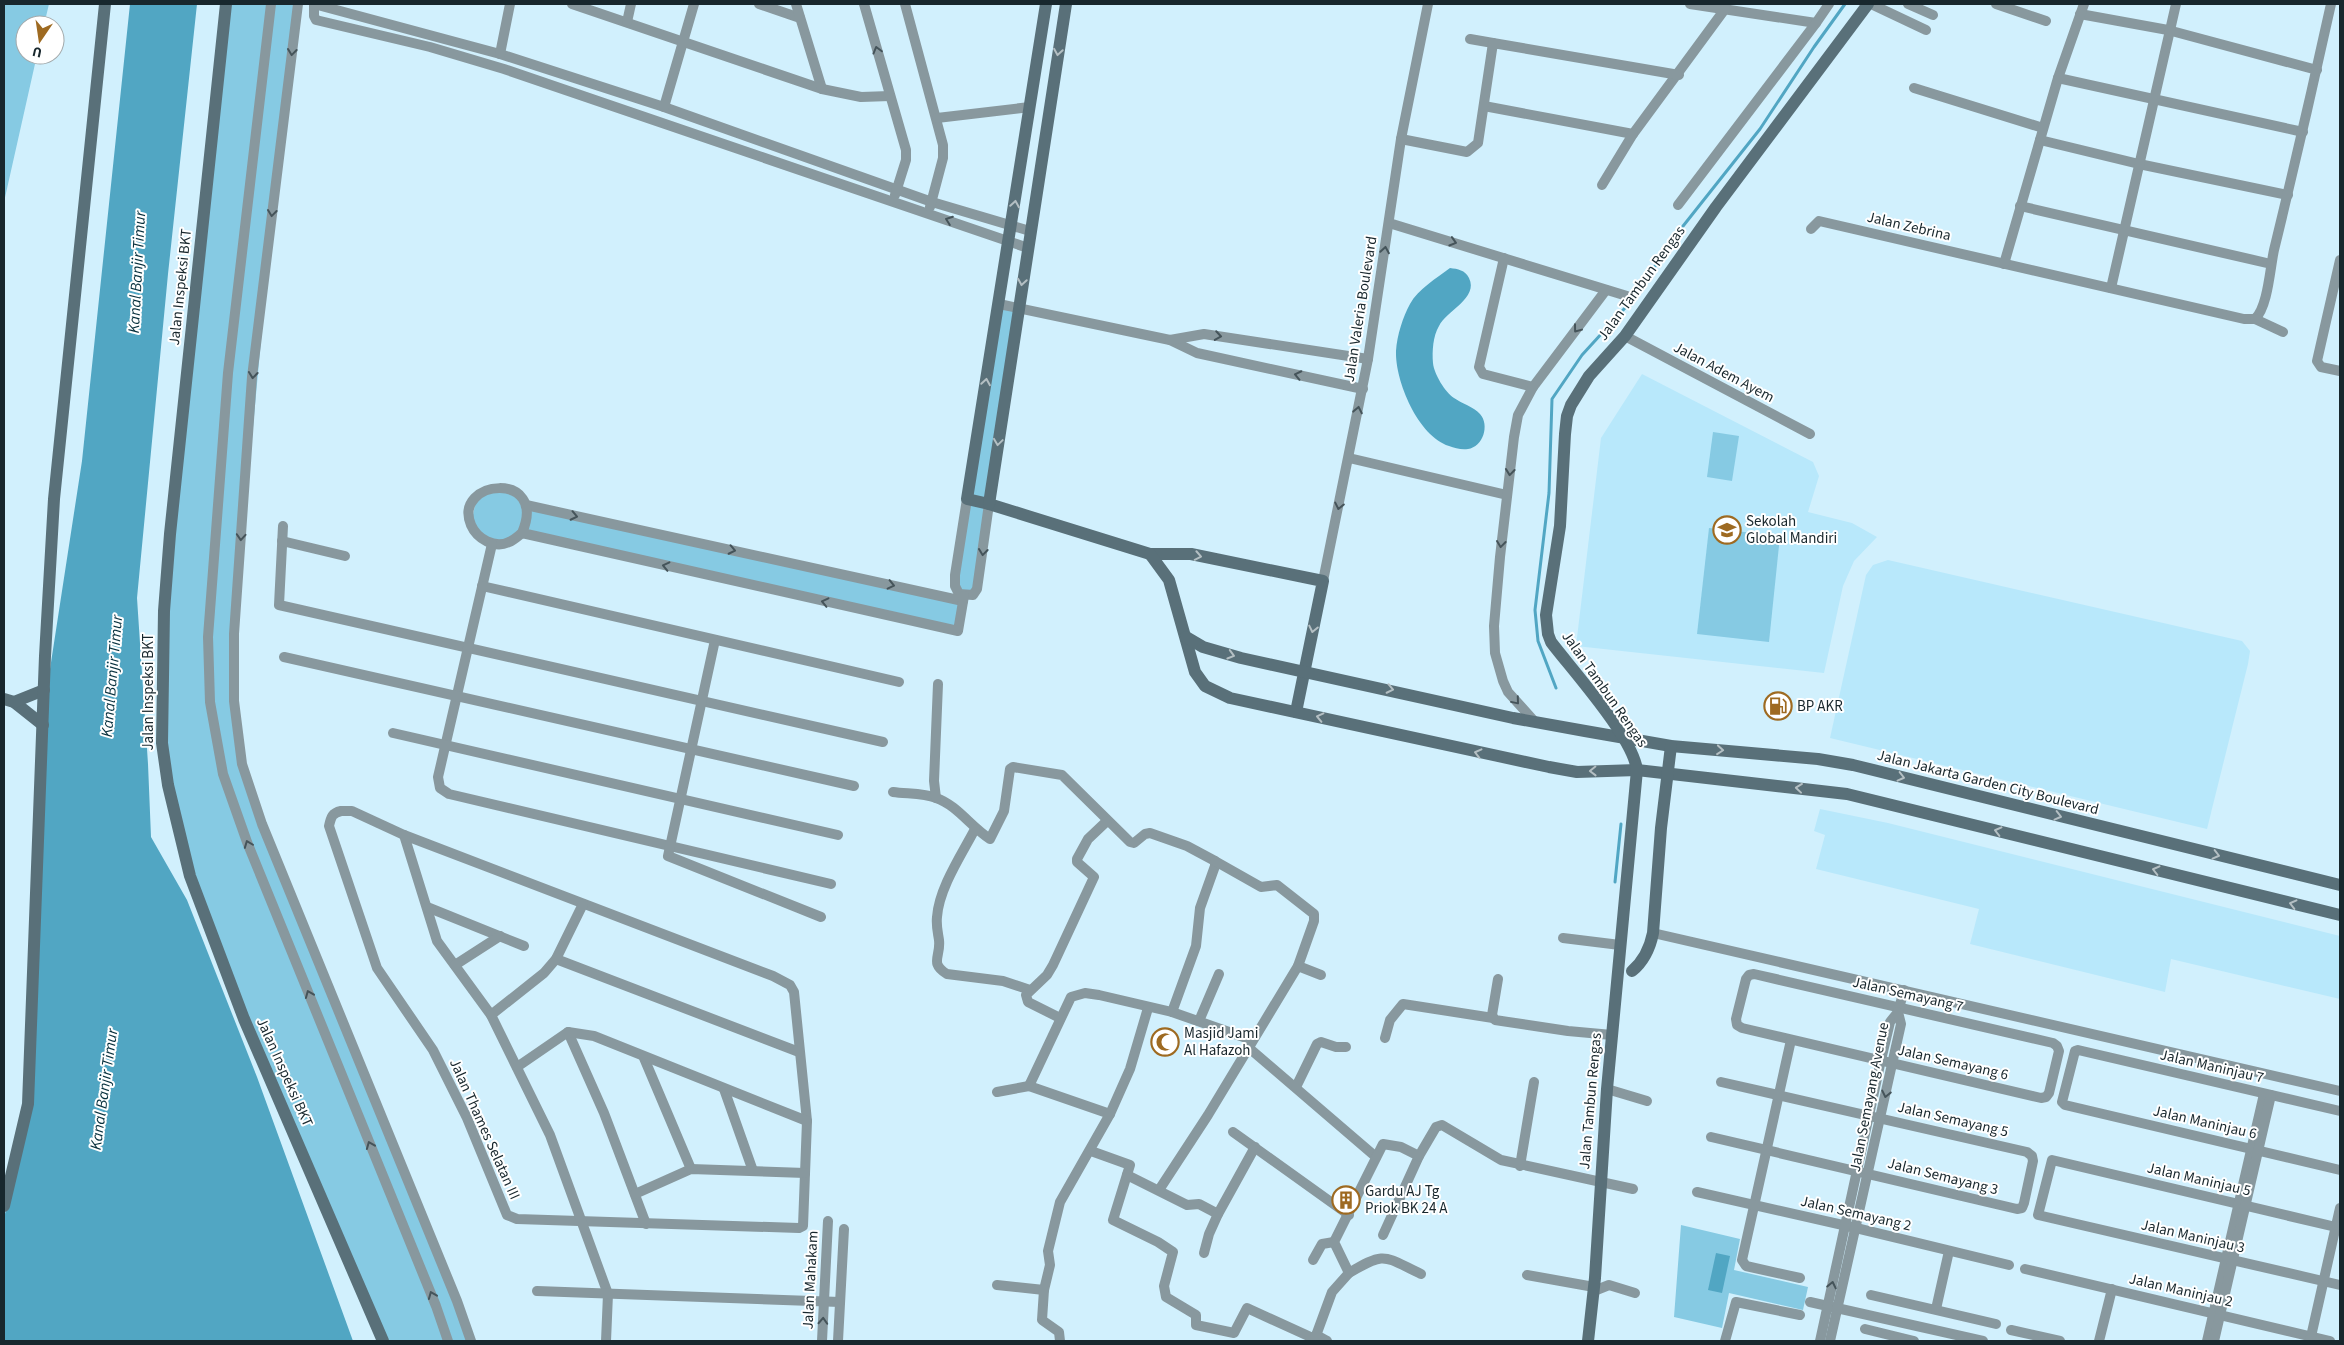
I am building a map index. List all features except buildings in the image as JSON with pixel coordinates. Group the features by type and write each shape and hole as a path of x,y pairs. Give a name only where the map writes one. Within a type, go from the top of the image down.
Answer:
{"street":[{"path":"4,1206 28,1104 44,690 54,500 105,4"},
{"name":"Jalan Inspeksi BKT","path":"226,4 170,534 164,611 162,743 168,785 190,876 210,934 244,1019 383,1341"},
{"path":"271,4 228,373 208,638 210,702 222,774 247,842 436,1306 448,1341"},
{"path":"298,4 252,387 234,634 234,700 242,764 265,834 457,1301 471,1341"},
{"path":"1028,248 504,68 430,47 316,20 314,4 500,54 664,107 932,202 1030,231"},
{"path":"500,54 510,4"},
{"path":"572,4 822,89 861,97 890,96"},
{"path":"627,22 631,4"},
{"path":"664,107 694,4"},
{"path":"759,4 800,18"},
{"path":"796,4 822,89"},
{"path":"864,4 907,156 892,200"},
{"path":"904,4 943,145 943,158 928,213"},
{"path":"964,599 959,594 954,579 1046,4"},
{"path":"526,505 964,599 972,595 977,589 1018,307 1066,4"},
{"name":"Jalan Valeria Boulevard","path":"1323,581 1368,359 1401,139 1428,4"},
{"path":"1690,4 1816,23"},
{"path":"1678,205 1829,4"},
{"path":"1869,4 1926,30"},
{"name":"Jalan Tambun Rengas","path":"1588,1341 1596,1181 1607,1089 1608,1034 1620,945 1637,770 1636,760 1622,736 1551,642 1546,615 1561,517 1567,416 1589,376 1625,336 1716,207 1869,4"},
{"path":"1908,4 1933,15"},
{"path":"1996,4 2046,21"},
{"path":"2004,264 2058,78 2084,4"},
{"path":"2111,288 2175,4"},
{"path":"2255,319 2263,308 2271,264 2331,4"},
{"path":"1602,186 1633,134 1725,9"},
{"path":"2080,14 2168,30 2317,70"},
{"path":"1470,40 1679,74"},
{"path":"1401,139 1466,152 1478,143 1493,43"},
{"path":"2058,78 2303,132"},
{"path":"1914,88 2043,128"},
{"path":"1484,106 1633,134"},
{"path":"936,118 1030,107"},
{"path":"2040,140 2139,164 2288,195"},
{"path":"2020,206 2271,264"},
{"name":"Jalan Zebrina","path":"1811,229 1819,221 2244,320 2255,319 2283,332"},
{"path":"1389,223 1628,296"},
{"path":"1504,258 1479,367 1483,374 1533,387"},
{"path":"2340,260 2336,297 2317,361 2321,367 2340,371"},
{"path":"1535,722 1508,692 1495,653 1494,626 1514,437 1518,415 1533,387 1606,290"},
{"path":"999,304 1170,340 1197,352 1362,389"},
{"path":"1170,340 1204,334 1368,359"},
{"name":"Jalan Adem Ayem","path":"1625,336 1810,434"},
{"path":"1349,458 1507,495"},
{"path":"504,487 517,493 526,505 528,520 522,533 508,543 492,544 479,537 471,524 470,510 477,496 489,488 504,487"},
{"path":"967,499 989,504 1150,554 1191,554 1323,581 1296,712"},
{"path":"282,526 279,605 884,742"},
{"path":"522,533 958,632 964,599"},
{"path":"282,541 346,556"},
{"path":"492,544 438,777 440,788 449,794 831,884"},
{"path":"1150,554 1168,580 1195,672 1205,686 1230,698 1577,772 1637,770 1847,794 2340,915"},
{"path":"482,586 899,682"},
{"name":"Jalan Jakarta Garden City Boulevard","path":"1186,637 1218,652 1535,722 1671,746 1818,759 1853,765 2340,885"},
{"path":"715,640 668,856 821,916"},
{"path":"284,656 854,786"},
{"path":"936,798 934,781 938,684"},
{"path":"9,700 44,690"},
{"path":"9,700 43,725"},
{"path":"393,733 838,835"},
{"name":"Jalan Tambun Rengas","path":"1632,971 1644,959 1651,945 1661,828 1671,746"},
{"path":"893,792 936,798 952,806 976,829 989,838 992,837 1004,811 1009,771 1013,767 1062,775 1107,821 1132,843 1150,833 1187,846 1261,887 1277,885 1314,914 1314,921 1298,966 1159,1190"},
{"name":"Jalan Thames Selatan III","path":"404,835 352,811 334,812 329,826 377,968 433,1050 467,1118 507,1215 517,1218 582,1222"},
{"path":"1060,1018 1028,1002 1026,995 1047,975 1053,966 1094,877 1077,860 1088,839 1107,821"},
{"path":"976,829 949,877 937,916 939,939 936,964 940,970 947,974 1003,981 1030,990"},
{"path":"404,835 784,981 790,985 794,992 807,1121 804,1224 802,1228 582,1222"},
{"path":"404,835 438,941 491,1015 550,1135 608,1294 606,1341"},
{"path":"1172,1012 1196,946 1200,908 1215,866 1215,861"},
{"path":"491,1015 544,973 556,959 583,904"},
{"path":"427,907 524,946"},
{"path":"1653,933 2340,1091"},
{"path":"455,965 500,936"},
{"path":"1563,938 1620,945"},
{"path":"556,959 799,1052"},
{"path":"1298,966 1321,976"},
{"path":"1199,1021 1219,974"},
{"name":"Jalan Semayang 7","path":"1737,1025 1736,1018 1746,979 1749,975 1754,974 2057,1046 2059,1051 2046,1097"},
{"path":"1493,1018 1498,979"},
{"path":"1899,1009 1904,990"},
{"path":"1029,1086 1071,997 1085,993 1099,994 1148,1008 1172,1012 1199,1021 1250,1044 1376,1157"},
{"path":"1385,1038 1390,1020 1403,1004 1568,1031 1608,1034"},
{"path":"1060,1341 1059,1332 1042,1322 1044,1290 1050,1265 1049,1249 1060,1202 1091,1151 1110,1114 1130,1069 1148,1008"},
{"name":"Jalan Semayang Avenue","path":"1833,1307 1845,1226 1868,1115 1890,1022 1899,1009"},
{"name":"Jalan Semayang Avenue","path":"1833,1307 1856,1228 1869,1173 1901,1024 1899,1009"},
{"name":"Jalan Semayang 6","path":"1737,1025 1742,1028 1892,1064 2041,1098 2046,1097"},
{"path":"517,1067 568,1032 594,1036 644,1058 807,1121"},
{"path":"568,1032 604,1113 646,1224"},
{"path":"1791,1040 1753,1205 1743,1264 1800,1278"},
{"path":"1296,1087 1317,1044 1321,1042 1336,1047 1346,1047"},
{"name":"Jalan Maninjau 7","path":"2063,1104 2077,1050 2340,1111"},
{"path":"644,1058 691,1168"},
{"path":"1520,1166 1534,1082"},
{"name":"Jalan Semayang 5","path":"1721,1082 2027,1152 2032,1156 2031,1170 2022,1208"},
{"path":"997,1092 1029,1086 1110,1114"},
{"path":"724,1089 753,1171"},
{"path":"1607,1089 1647,1101"},
{"path":"2214,1341 2217,1314 2268,1094"},
{"name":"Jalan Maninjau 6","path":"2063,1104 2340,1170"},
{"path":"1383,1235 1419,1156 1436,1127 1440,1124 1469,1139 1501,1160 1520,1166 1633,1189"},
{"path":"1233,1132 1349,1215"},
{"name":"Jalan Semayang 3","path":"1711,1137 1858,1170 2017,1209 2022,1208"},
{"path":"1334,1242 1383,1144 1386,1143 1400,1147 1419,1156"},
{"path":"1204,1253 1209,1234 1218,1214 1255,1147"},
{"path":"1091,1151 1129,1164 1130,1166 1113,1220 1158,1242 1173,1252 1164,1286 1166,1297 1170,1302 1196,1315 1196,1324 1234,1333 1247,1308 1315,1338 1327,1341"},
{"name":"Jalan Maninjau 5","path":"2038,1215 2052,1160 2338,1227"},
{"path":"635,1194 691,1168 804,1173"},
{"path":"1127,1175 1187,1205 1198,1204 1218,1214"},
{"name":"Jalan Semayang 2","path":"1696,1192 2009,1265"},
{"path":"2310,1339 2338,1227 2340,1208"},
{"name":"Jalan Maninjau 3","path":"2038,1215 2340,1285"},
{"name":"Jalan Mahakam","path":"822,1341 828,1220"},
{"name":"Jalan Mahakam","path":"838,1341 844,1229"},
{"path":"1313,1260 1322,1244 1334,1242"},
{"path":"1334,1242 1349,1273"},
{"path":"1936,1310 1949,1250"},
{"path":"1315,1338 1332,1292 1349,1273 1373,1258 1386,1257 1421,1274"},
{"name":"Jalan Maninjau 2","path":"2025,1269 2217,1314 2310,1339 2330,1341"},
{"path":"1527,1275 1590,1288 1609,1285 1635,1293"},
{"path":"997,1285 1044,1290"},
{"path":"2100,1341 2112,1289"},
{"path":"537,1291 840,1302"},
{"path":"1872,1295 1996,1324"},
{"path":"1725,1341 1736,1302 1800,1315"},
{"path":"1810,1302 1983,1341"},
{"path":"1820,1341 1833,1307"},
{"path":"1830,1341 1833,1307"},
{"path":"2207,1341 2217,1314"},
{"path":"1865,1330 1914,1341"},
{"path":"2011,1330 2060,1341"}],"shaded area":[{"path":"4,4 49,4 46,15 15,15 15,65 35,65 4,202"},
{"path":"227,4 298,4 274,199 234,634 242,764 471,1341 383,1341 190,876 162,743 170,534"},
{"path":"999,304 1018,307 977,589 965,596 954,579"},
{"name":"Sekolah Global Mandiri","path":"1642,374 1813,462 1819,476 1808,512 1852,523 1877,537 1854,561 1843,586 1824,673 1576,646 1601,438"},
{"path":"1713,432 1739,436 1732,481 1707,477"},
{"path":"504,487 526,505 963,601 958,631 522,533 492,544 471,524 477,496"},
{"path":"1709,528 1780,536 1769,642 1697,634"},
{"path":"1888,560 2242,641 2250,651 2248,664 2207,829 1830,738 1866,575 1873,565"},
{"path":"1820,809 1888,823 2340,936 2340,999 2171,959 2165,992 1970,944 1979,909 1816,869 1825,835 1814,831"},
{"path":"1681,1225 1740,1239 1734,1270 1808,1287 1803,1310 1729,1293 1722,1328 1674,1317"}],"water":[{"name":"Kanal Banjir Timur","path":"130,4 197,4 168,274 137,598 151,837 187,900 257,1077 353,1341 4,1341 4,1218 29,1114 46,695 82,461"},
{"path":"1450,268 1458,269 1465,273 1471,285 1470,292 1443,320 1437,330 1433,344 1433,363 1438,377 1447,392 1471,407 1483,419 1485,429 1481,440 1473,447 1465,449 1449,446 1438,440 1418,419 1404,392 1396,351 1403,320 1413,299"},
{"path":"1716,1253 1730,1256 1722,1293 1708,1290"}],"waterway":[{"path":"1556,688 1538,641 1535,610 1549,493 1552,399 1582,355 1635,297 1672,240 1760,129 1845,4"},
{"path":"1615,882 1621,824"}],"place":[{"name":"Sekolah Global Mandiri","path":"1727,530"},
{"name":"BP AKR","path":"1778,706"},
{"name":"Masjid Jami Al Hafazoh","path":"1165,1042"},
{"name":"Gardu AJ Tg Priok BK 24 A","path":"1346,1200"}]}
